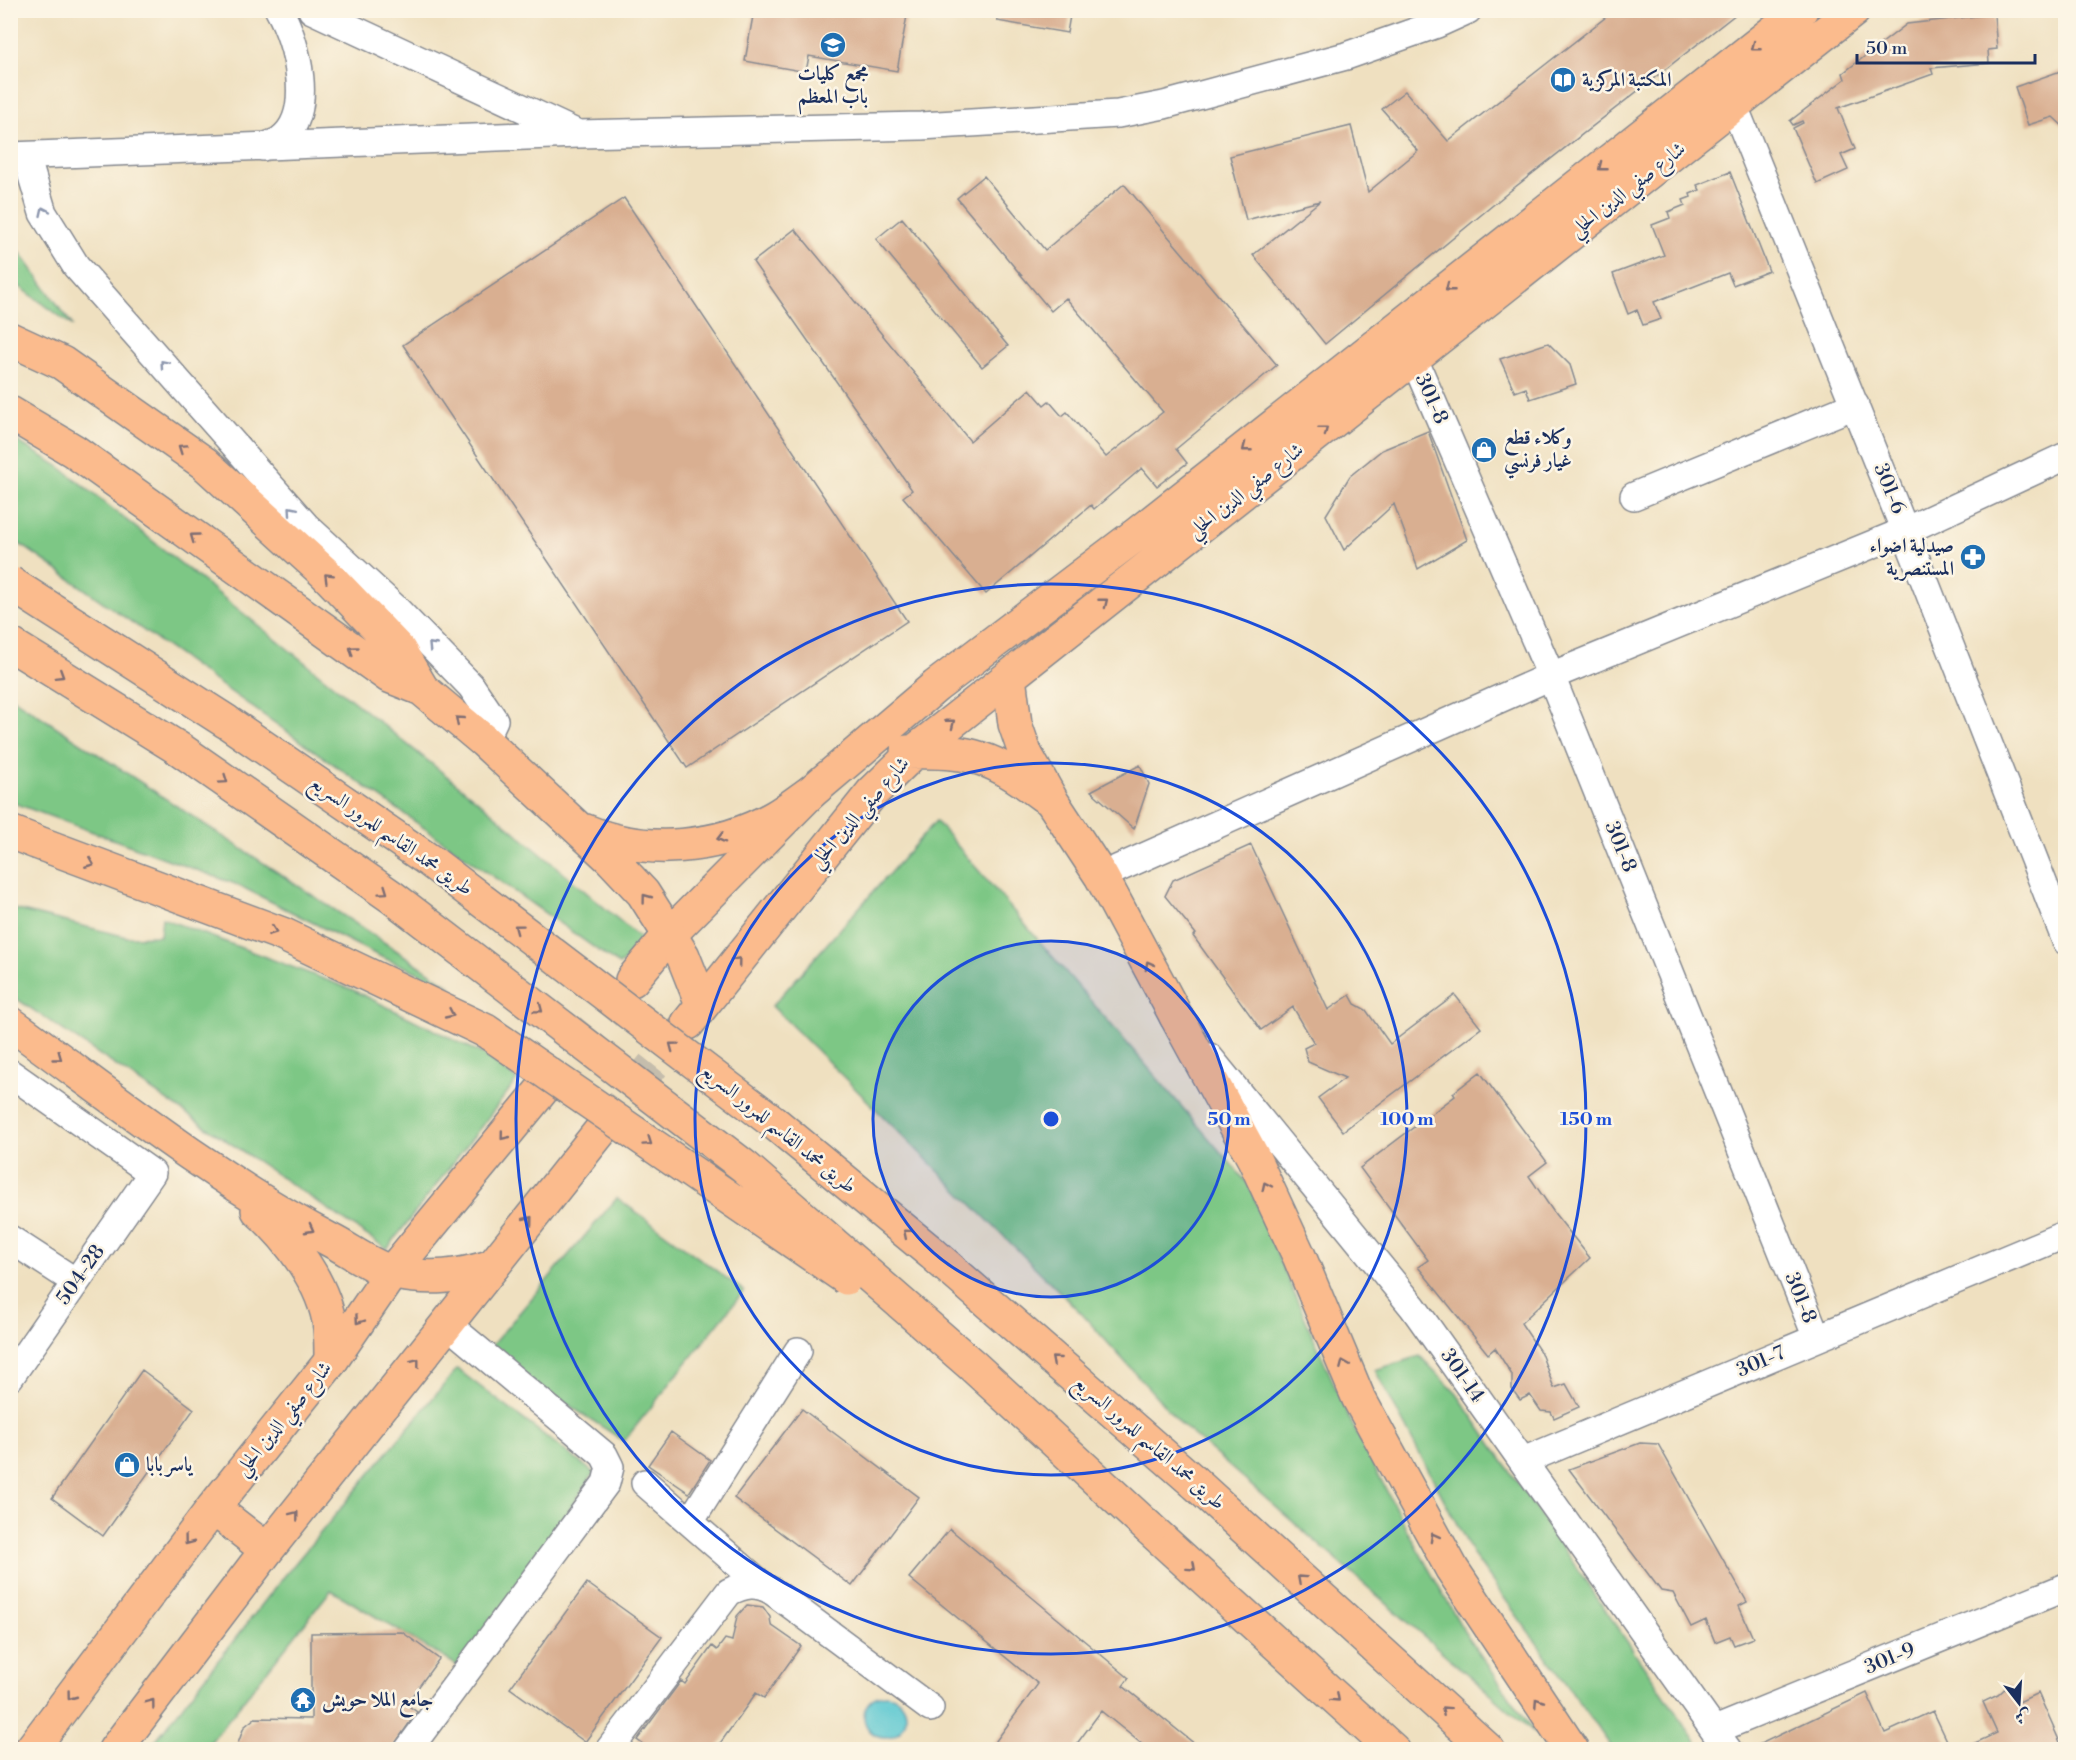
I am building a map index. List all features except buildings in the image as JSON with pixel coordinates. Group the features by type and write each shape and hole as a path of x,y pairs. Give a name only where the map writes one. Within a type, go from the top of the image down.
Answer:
{"main road":[{"name":"شارع صفي الدين الحلي","path":"632,980 670,933 810,793 936,686 1146,526 1801,10"},
{"name":"شارع صفي الدين الحلي","path":"670,933 683,956 695,1013 872,793 914,752 1854,10"},
{"path":"10,339 62,363 204,464 326,574 399,650 422,688 484,741 610,858 643,893 670,933"},
{"path":"10,413 74,451 389,676 422,688"},
{"name":"طريق محمد القاسم للمرور السريع","path":"10,583 217,716 430,861 772,1121 933,1254 1194,1482 1488,1749"},
{"path":"10,644 182,750 392,897 745,1167 973,1366 1393,1749"},
{"path":"1009,677 1018,734 1025,753 1053,803 1101,876 1254,1159 1299,1256 1358,1397 1452,1569 1572,1749"},
{"path":"574,826 612,841 653,846 696,844 737,834 766,821 810,793 872,761 914,752 939,750 978,757 1009,770 1053,803"},
{"path":"23,837 282,934 486,1031 973,1366"},
{"path":"10,1023 207,1165 299,1223 392,1272 432,1278 464,1275 493,1266"},
{"name":"شارع صفي الدين الحلي","path":"31,1749 213,1508 331,1361 392,1272 541,1091"},
{"path":"115,1749 267,1550 602,1129"},
{"path":"207,1165 273,1224 303,1265 322,1297 330,1328 331,1361"},
{"path":"213,1508 267,1550"}],"street":[{"path":"262,147 280,140 292,127 298,110 301,73 292,34 279,10"},
{"path":"312,10 578,134"},
{"path":"484,741 494,725 494,720 471,686 395,608 306,526 76,266 43,213 18,156 578,134 921,126 1118,114 1164,105 1346,56 1437,24 1468,10"},
{"name":"301-6","path":"1734,106 1855,405 2066,941"},
{"name":"301-8","path":"1413,359 1551,676 1817,1338"},
{"path":"1634,496 1855,405"},
{"path":"1101,876 1551,676 1905,531 2066,456"},
{"name":"301-14","path":"1176,1016 1413,1307 1721,1740"},
{"name":"504-28","path":"10,1073 152,1173 10,1377"},
{"name":"301-7","path":"1523,1461 2066,1234"},
{"path":"10,1239 76,1282"},
{"path":"408,1749 606,1483 610,1467 604,1455 447,1324"},
{"path":"690,1522 798,1351"},
{"path":"645,1483 762,1585 930,1708"},
{"path":"609,1749 729,1592 745,1584 762,1585"},
{"name":"301-9","path":"1721,1740 2066,1587"}],"green space":[{"path":"11,240 73,326 11,280"},
{"path":"10,437 60,467 482,804 646,943 619,965 11,539"},
{"path":"11,697 452,987 377,955 238,885 11,802"},
{"path":"936,821 1249,1185 1281,1264 1351,1422 1407,1530 1465,1633 1536,1734 1182,1425 1081,1313 772,1006"},
{"path":"10,908 127,937 160,936 162,918 353,990 483,1054 517,1080 387,1249 11,995"},
{"path":"617,1198 744,1291 624,1441 486,1352"},
{"path":"1420,1356 1457,1394 1701,1749 1613,1749 1474,1556 1375,1370"},
{"path":"457,1369 594,1473 463,1669 331,1590 205,1749 148,1750 282,1579"}],"water":[{"path":"885,1695 900,1701 906,1716 900,1731 885,1737 870,1731 864,1716 870,1701"}],"tunnel":[{"path":"541,1091 632,980"},
{"path":"602,1129 687,1023"}],"place":[{"name":"مجمع كليات باب المعظم","path":"833,45"},
{"name":"المكتبة المركزية","path":"1563,80"},
{"name":"وكلاء قطع غيار فرنسي","path":"1484,450"},
{"name":"صيدلية اضواء المستنصرية","path":"1973,557"},
{"name":"ياسر بابا","path":"127,1465"},
{"name":"جامع الملا حويش","path":"303,1700"}]}
